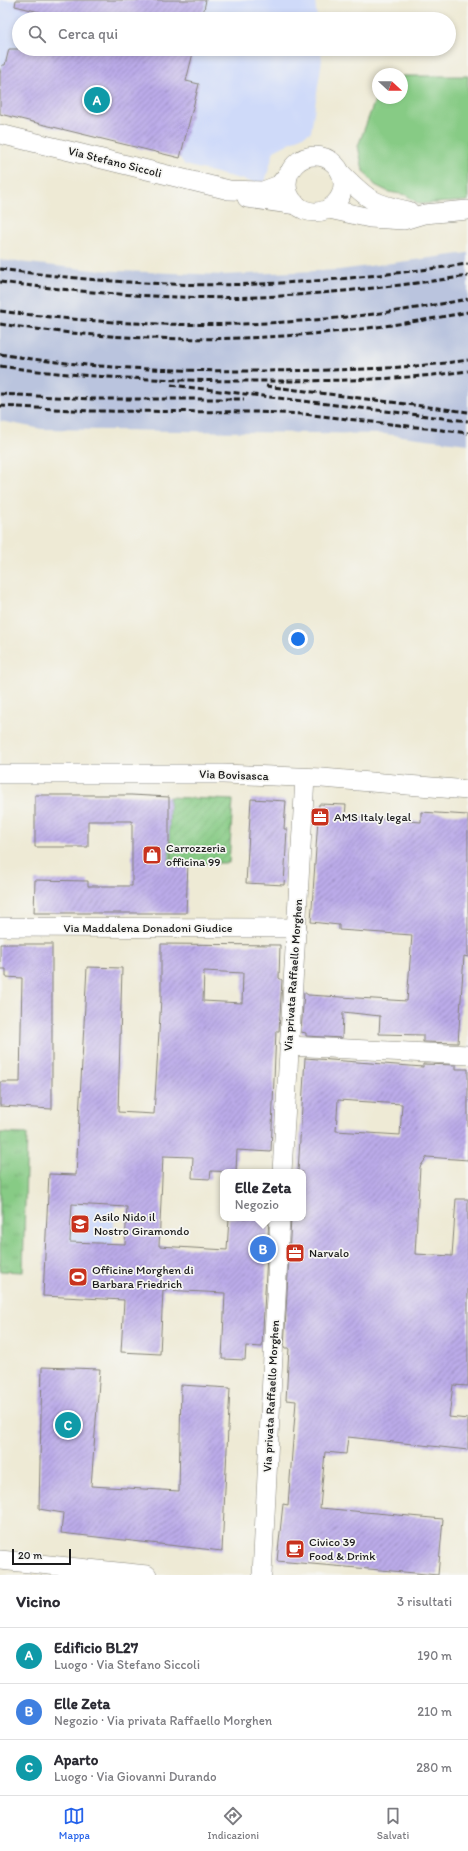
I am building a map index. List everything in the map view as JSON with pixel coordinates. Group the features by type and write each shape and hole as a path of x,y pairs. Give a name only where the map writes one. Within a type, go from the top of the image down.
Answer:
{"street":[{"name":"Via Stefano Siccoli","path":"0,134 229,190 247,198 296,205"},
{"path":"424,214 379,204 362,195 342,174 333,161 317,155 308,156 300,160 293,165 289,173 287,182 288,191 296,205 304,210 312,212 329,209 370,218 404,220 424,214 468,210"},
{"name":"Via Stefano Siccoli","path":"229,190 263,191 279,185 289,173"},
{"path":"329,209 338,202 342,193 344,182 342,174"},
{"name":"Via Bovisasca","path":"0,774 223,774 306,778 468,790"},
{"name":"Via privata Raffaello Morghen","path":"282,1169 306,778"},
{"name":"Via Maddalena Donadoni Giudice","path":"0,927 297,928"},
{"path":"289,1046 468,1055"},
{"name":"Via privata Raffaello Morghen","path":"262,1575 280,1221"},
{"path":"0,1560 92,1572 147,1575"}],"shaded area":[{"path":"0,0 315,0 316,12 12,12 12,56 322,56 311,132 274,151 264,185 185,165 180,158 0,114"},
{"path":"468,253 468,444 385,434 42,429 0,421 0,260 93,270 224,275 339,270"},
{"name":"Asilo Nido il Nostro Giramondo","path":"49,1184 116,1187 113,1244 45,1261"}],"green space":[{"path":"408,76 468,76 468,201 419,204 406,195 389,192 375,185 363,170 358,146 374,104 408,104"},
{"path":"169,797 233,800 229,863 169,863"},
{"path":"0,1133 27,1134 23,1272 0,1271"}],"building":[{"path":"16,0 206,0 203,12 39,12 15,6"},
{"path":"9,49 12,49 12,56 192,56 186,81 199,84 180,158 0,114 0,74 2,65 5,65"},
{"path":"35,795 131,795 169,797 169,863 188,863 186,913 34,913 35,880 88,881 88,886 132,886 132,821 88,821 88,847 35,847"},
{"path":"251,799 286,801 284,829 287,829 284,885 246,883"},
{"path":"319,804 346,805 345,816 421,822 421,812 468,815 468,957 464,956 458,1043 423,1042 423,1035 379,1034 380,1016 343,1012 342,1038 306,1036 306,1033 301,1032 304,992 308,995 407,1001 412,935 339,930 339,925 311,922"},
{"path":"0,944 52,944 52,1109 0,1106 0,1082 20,1082 22,978 6,977 6,969 0,969"},
{"path":"161,944 280,945 279,978 282,980 279,1031 276,1031 271,1152 237,1150 236,1169 220,1169 220,1171 211,1171 210,1179 192,1178 193,1157 163,1156 159,1246 227,1250 229,1221 269,1221 262,1347 246,1346 245,1360 222,1359 225,1293 163,1290 160,1354 121,1352 124,1300 43,1296 49,1174 76,1175 87,967 122,968 118,1112 154,1114 161,999","holes":["204,971 243,973 242,1003 203,1001","72,1204 127,1207 125,1244 70,1242"]},
{"path":"305,1058 423,1067 423,1064 456,1065 456,1069 468,1069 468,1160 427,1157 420,1167 415,1254 452,1256 456,1199 468,1199 468,1386 453,1385 449,1417 468,1419 468,1450 348,1437 346,1454 325,1452 320,1508 443,1519 438,1575 277,1561 283,1504 288,1505 296,1401 286,1400 289,1348 284,1348 291,1221 306,1221 306,1169 298,1169","holes":["338,1100 402,1104 400,1135 336,1131"]},
{"path":"42,1367 100,1369 91,1486 179,1491 181,1385 230,1388 222,1551 61,1533 63,1513 39,1509"}],"railway":[{"path":"0,269 35,274 140,283 211,285 328,280 468,264"},
{"path":"0,282 105,293 211,298 281,296 352,290 468,276"},
{"path":"0,311 59,318 117,322 235,324 293,322 352,316 410,309 468,299"},
{"path":"0,324 58,332 117,336 176,339 235,338 352,330 468,312"},
{"path":"0,354 99,366 166,370 233,371 367,369 418,366 468,360"},
{"path":"0,366 90,376 241,381 383,379 468,371"},
{"path":"171,385 468,421"},
{"path":"266,386 468,412"},
{"path":"0,394 91,399 244,399"},
{"path":"0,406 91,411 257,412 304,414 468,433"}],"place":[{"name":"Edificio BL27","path":"97,100"},
{"name":"AMS Italy legal","path":"320,817"},
{"name":"Carrozzeria officina 99","path":"152,855"},
{"name":"Asilo Nido il Nostro Giramondo","path":"80,1224"},
{"name":"Elle Zeta","path":"263,1249"},
{"name":"Narvalo","path":"295,1253"},
{"name":"Officine Morghen di Barbara Friedrich","path":"78,1277"},
{"name":"Aparto","path":"68,1425"},
{"name":"Civico 39 Food & Drink","path":"295,1549"}]}
